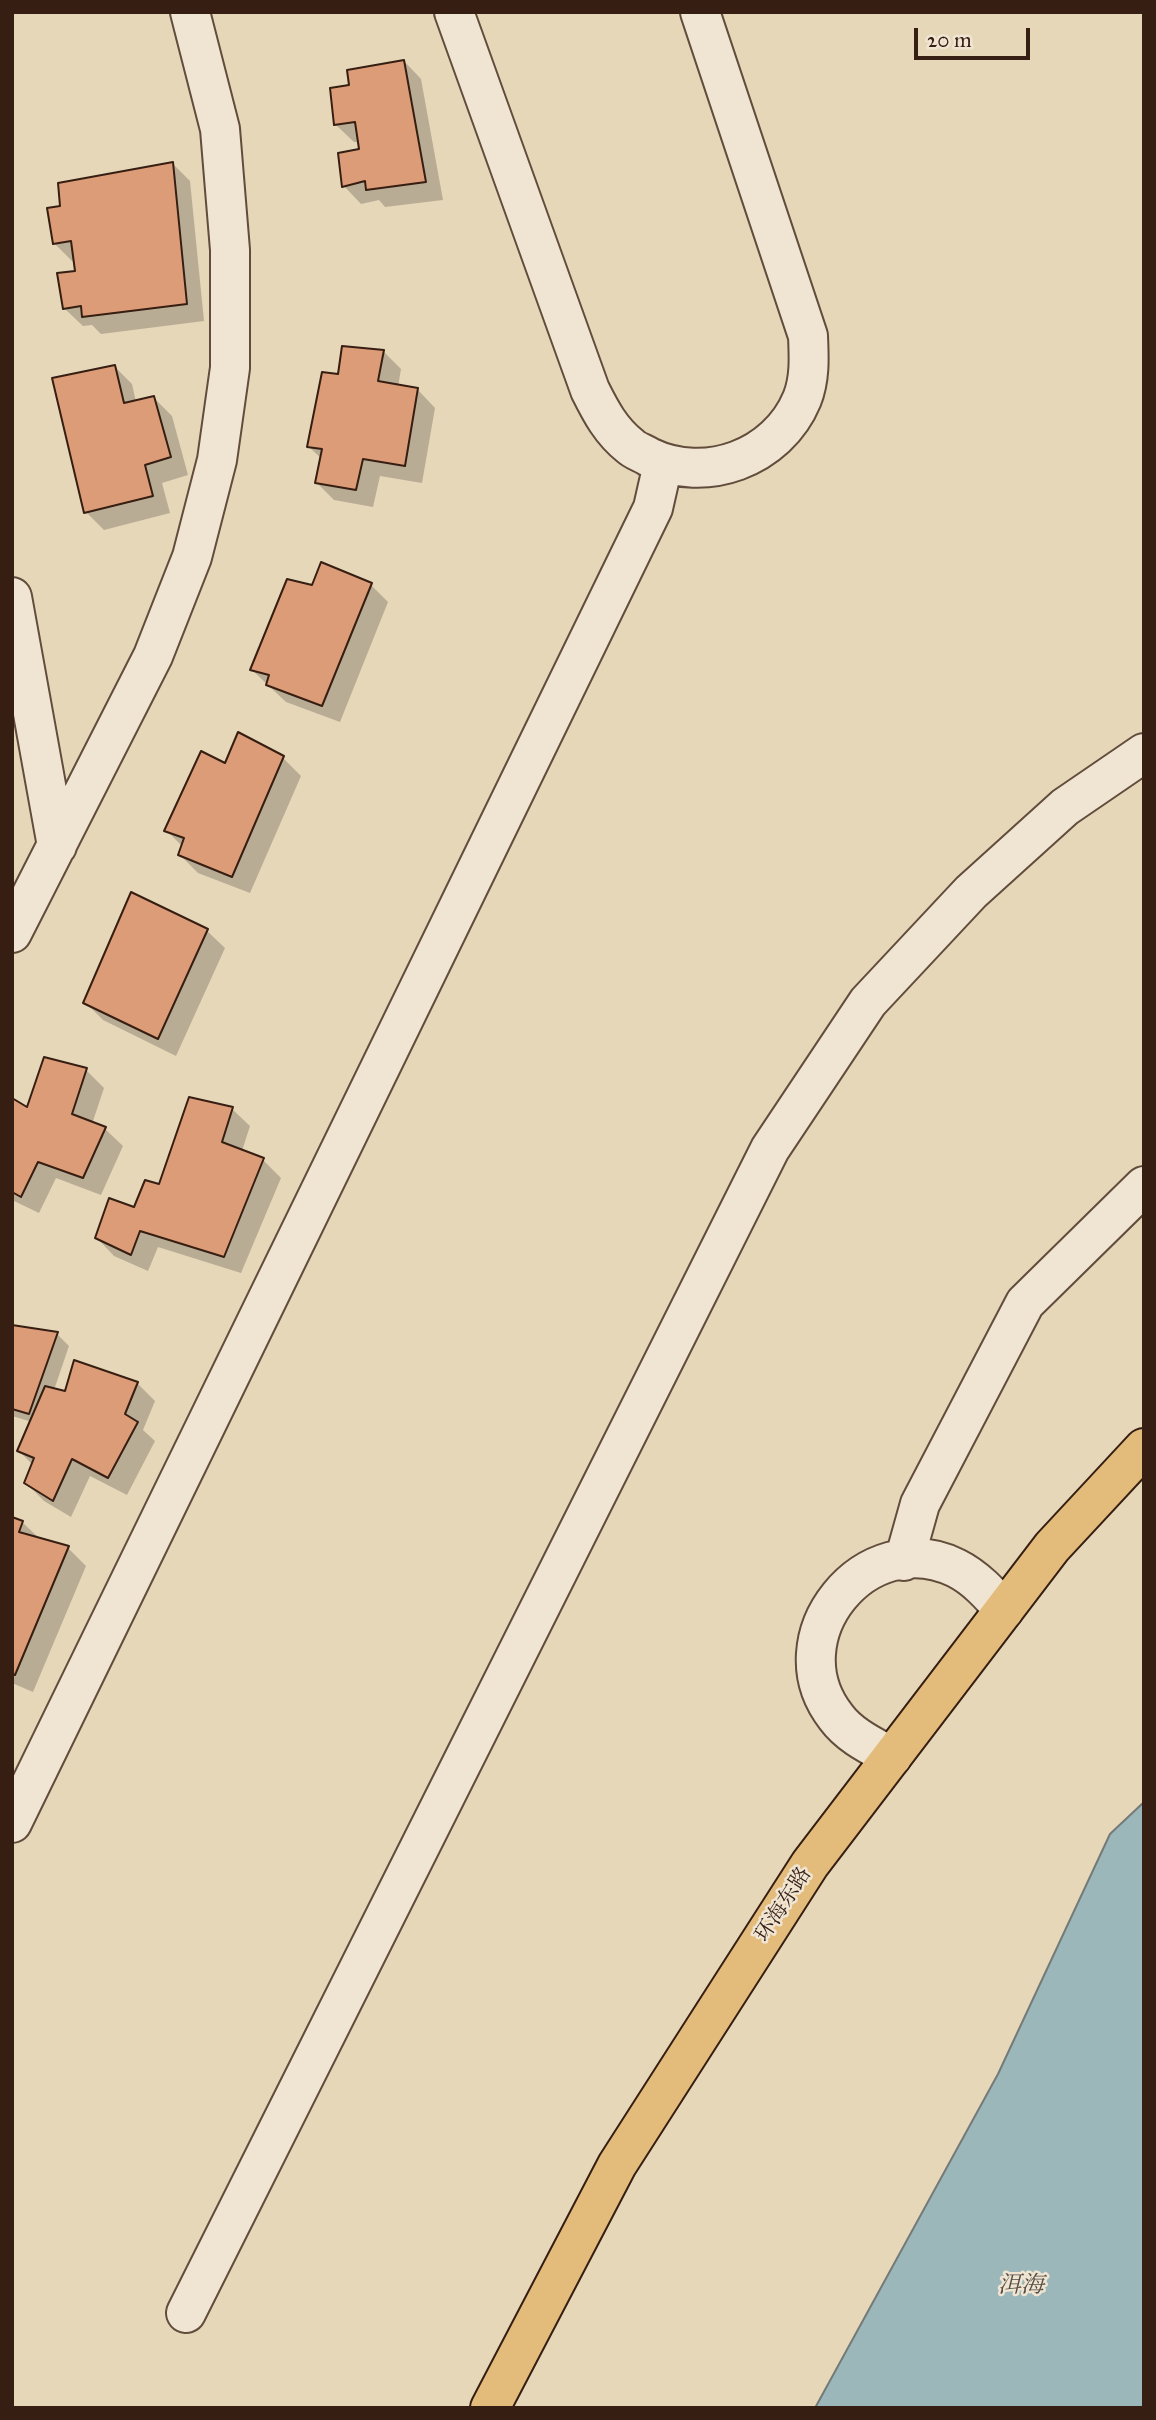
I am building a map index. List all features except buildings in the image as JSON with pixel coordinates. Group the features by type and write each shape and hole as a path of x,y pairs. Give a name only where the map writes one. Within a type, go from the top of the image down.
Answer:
{"highway":[{"name":"环海东路","path":"489,2408 617,2165 810,1864 1052,1547 1144,1448"}],"street":[{"path":"12,933 153,656 192,557 217,460 230,368 230,250 220,128 190,12"},
{"path":"454,12 590,390 606,422 631,448 663,464 699,470 734,463 762,449 786,427 802,399 810,368 808,336 700,12"},
{"path":"12,1823 653,508 663,464"},
{"path":"12,597 57,846"},
{"path":"186,2313 770,1149 868,1002 971,892 1065,807 1144,753"},
{"path":"904,1560 920,1504 1025,1303 1144,1186"},
{"path":"892,1757 857,1739 835,1717 821,1689 816,1659 820,1628 834,1600 858,1576 889,1562 923,1559 956,1568 984,1587 1004,1610"}],"water":[{"name":"洱海","path":"1144,1802 1144,2408 815,2408 998,2074 1110,1834"}]}
